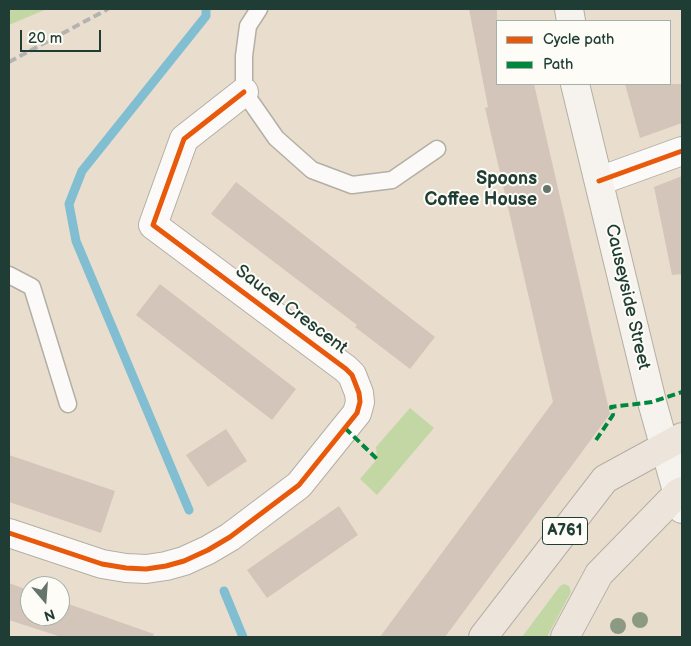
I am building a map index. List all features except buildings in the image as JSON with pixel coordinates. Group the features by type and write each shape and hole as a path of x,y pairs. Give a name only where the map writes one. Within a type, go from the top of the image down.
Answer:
{"main road":[{"name":"Causeyside Street","path":"575,85 652,402 674,441 681,498"},
{"name":"A761","path":"483,637 605,479 674,441"},
{"path":"565,637 599,574 681,498"}],"street":[{"name":"Saucel Crescent","path":"9,533 110,566 146,569 166,566 184,560 208,550 230,537 299,485 357,413 360,402 359,393 352,375 346,369 153,225 184,139 244,92"},
{"path":"599,181 682,151"}],"lane":[{"path":"259,9 248,26 244,56 244,92 276,138 312,170 352,185 392,180 437,149"},
{"path":"9,275 32,287 68,404"}],"green space":[{"path":"9,9 47,9 9,25"},
{"path":"410,408 434,428 377,495 360,479 377,459 376,447"},
{"path":"564,584 569,586 571,592 547,637 522,637 560,586"}],"waterway":[{"path":"189,510 76,241 69,204 82,171 206,16 206,9"},
{"path":"224,591 243,637"}],"railway":[{"path":"9,62 108,9"}],"marked path":[{"path":"596,440 613,415 611,407 652,402 682,392"},
{"path":"345,428 377,459"}],"cycle path":[{"path":"9,533 102,564 126,568 146,569 184,561 230,537 299,485 357,413 360,402 359,393 352,375 346,369 153,225 184,139 244,92"},
{"path":"599,181 682,151"}],"place":[{"name":"Spoons Coffee House","path":"547,189"}]}
